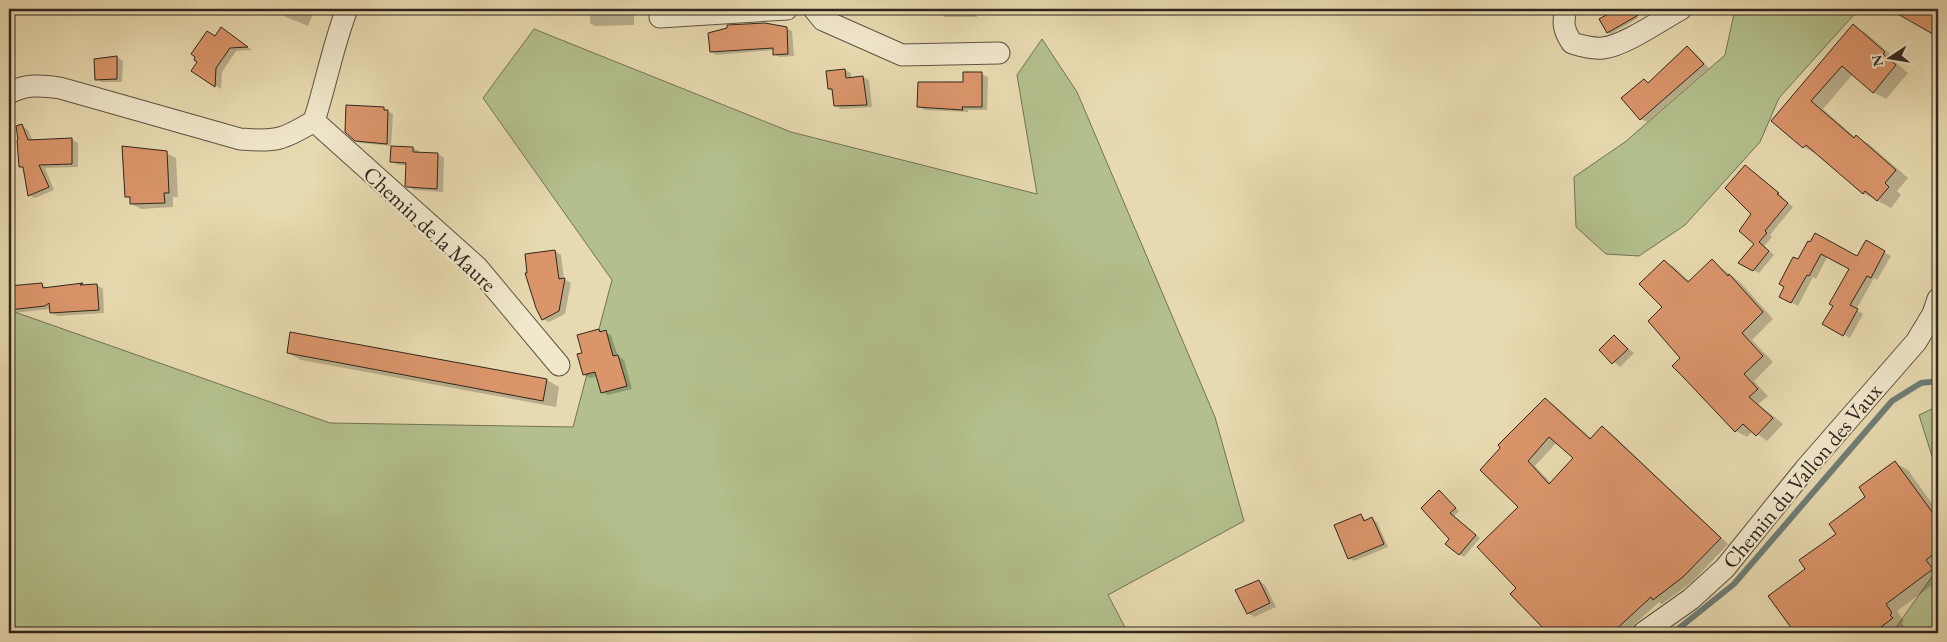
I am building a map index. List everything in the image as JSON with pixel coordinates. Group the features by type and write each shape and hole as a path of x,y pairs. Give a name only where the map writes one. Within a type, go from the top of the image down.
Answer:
{"street":[{"path":"9,93 18,88 38,84 60,88 240,139 267,141 290,136 314,121 323,94 336,36 347,9"},
{"path":"660,17 787,9"},
{"path":"814,9 823,20 902,55 999,53"},
{"path":"1566,9 1563,20 1565,33 1572,43 1588,48 1605,48 1622,42 1681,9"},
{"name":"Chemin de la Maure","path":"314,121 477,268 559,365"},
{"name":"Chemin du Vallon des Vaux","path":"1644,633 1691,599 1725,568 1806,468 1916,342 1938,299"}],"green space":[{"path":"1735,9 1859,9 1779,98 1760,142 1685,225 1639,256 1606,254 1576,227 1574,177 1625,142 1725,55"},
{"path":"534,29 791,132 1037,194 1017,75 1042,39 1077,92 1215,417 1244,521 1108,595 1128,633 9,633 9,310 330,423 573,427 612,280 483,98"},
{"path":"1938,406 1938,475 1919,415"},
{"path":"1938,568 1938,633 1892,633"}],"building":[{"path":"1617,9 1649,9 1607,33 1599,19"},
{"path":"1889,9 1938,9 1938,37"},
{"path":"765,23 787,27 788,54 773,55 773,48 710,52 708,33 727,28 727,25"},
{"path":"1853,24 1885,52 1883,54 1896,65 1873,93 1842,66 1811,101 1854,138 1856,135 1896,170 1885,183 1889,187 1877,201 1865,191 1863,194 1806,145 1803,148 1771,121"},
{"path":"221,27 248,47 230,48 216,68 215,87 191,71 197,62 191,54 207,31 215,36"},
{"path":"1687,46 1704,64 1640,120 1621,98 1644,79 1648,83"},
{"path":"117,56 117,79 95,80 94,59"},
{"path":"845,69 846,78 863,76 867,105 834,106 832,89 828,89 826,71"},
{"path":"963,72 982,72 982,107 962,107 963,110 917,107 918,82 963,82"},
{"path":"346,105 384,107 384,110 388,110 387,144 355,141 345,132"},
{"path":"22,124 28,140 72,138 72,164 39,165 49,187 28,196 23,167 19,167 16,126"},
{"path":"122,146 167,151 169,193 164,193 165,203 130,204 130,197 125,197"},
{"path":"391,146 413,147 413,152 438,153 437,189 405,186 406,163 390,162"},
{"path":"1745,165 1779,193 1777,194 1788,203 1765,231 1767,233 1759,242 1769,251 1753,271 1738,263 1754,244 1739,231 1751,214 1725,188"},
{"path":"1815,233 1857,256 1866,240 1885,251 1871,278 1867,276 1850,305 1858,309 1843,336 1822,324 1833,306 1829,304 1849,269 1821,254 1791,303 1779,297 1784,287 1779,284 1793,257 1798,259"},
{"path":"555,250 559,279 565,278 559,311 542,320 536,308 525,273 527,273 525,254"},
{"path":"1712,259 1728,276 1729,274 1763,312 1742,333 1763,356 1744,374 1758,389 1749,397 1773,418 1756,436 1743,424 1735,432 1672,366 1680,358 1648,321 1662,307 1639,284 1664,260 1688,282"},
{"path":"42,283 43,288 83,283 80,285 97,284 99,310 50,313 49,303 45,306 9,310 9,286"},
{"path":"599,329 600,332 606,330 613,356 618,355 627,386 601,393 595,372 583,375 577,354 582,353 577,335"},
{"path":"290,332 547,379 543,401 287,353"},
{"path":"1614,335 1628,349 1612,364 1599,350"},
{"path":"1545,398 1590,439 1602,426 1721,538 1683,577 1653,600 1651,597 1612,633 1548,633 1510,594 1516,588 1477,547 1518,507 1480,470 1500,448 1498,445","holes":["1549,437 1573,458 1549,484 1528,461"]},
{"path":"1895,461 1938,520 1938,551 1926,560 1933,569 1886,604 1893,618 1873,633 1795,633 1768,596 1805,569 1799,560 1836,534 1829,524 1865,497 1859,487"},
{"path":"1439,490 1456,508 1450,513 1476,535 1459,555 1445,544 1449,539 1421,508"},
{"path":"1361,514 1364,521 1372,517 1384,544 1348,559 1334,525"},
{"path":"1259,580 1270,603 1247,614 1235,590"}],"waterway":[{"path":"1673,633 1734,584 1892,401 1921,383 1938,381"}]}
